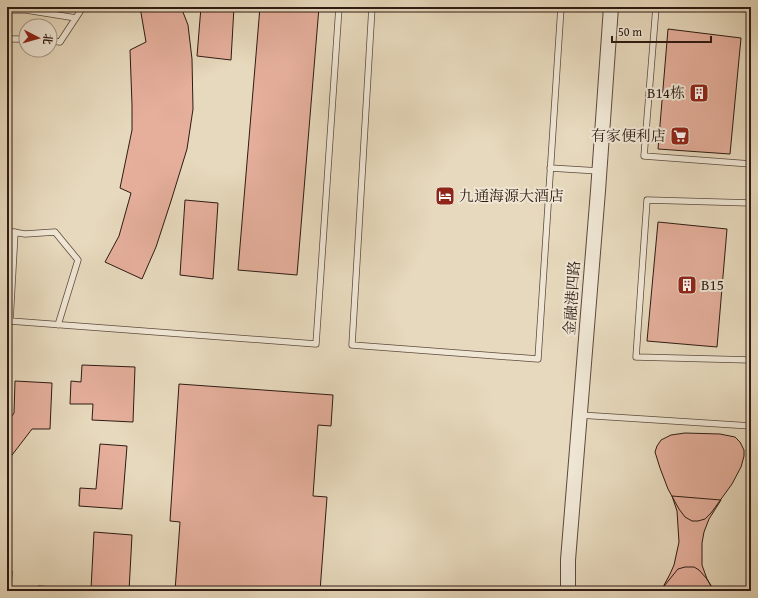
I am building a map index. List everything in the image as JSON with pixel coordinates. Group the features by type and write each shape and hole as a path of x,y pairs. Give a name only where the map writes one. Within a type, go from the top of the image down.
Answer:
{"street":[{"name":"金融港四路","path":"568,591 568,560 599,171 610,7"}],"lane":[{"path":"58,42 60,42 83,7"},
{"path":"15,232 14,262 9,294 10,321 316,344 339,7"},
{"path":"372,7 352,345 538,359 561,7"},
{"path":"656,7 644,156 751,164"},
{"path":"700,7 751,9"},
{"path":"7,10 26,10 76,18"},
{"path":"7,39 18,39"},
{"path":"550,168 599,171"},
{"path":"751,203 647,200 636,357 751,360"},
{"path":"7,231 25,234 55,232 78,260 58,325"},
{"path":"7,260 14,262"},
{"path":"580,415 751,426"}],"building":[{"path":"140,7 181,7 188,25 192,59 193,109 187,149 156,247 142,279 105,262 119,236 131,193 120,188 132,130 130,50 146,42"},
{"path":"201,7 234,7 231,60 197,56"},
{"path":"260,7 319,7 297,275 238,270"},
{"name":"B14栋","path":"668,29 741,38 730,154 658,149"},
{"path":"185,200 218,203 213,279 180,275"},
{"name":"B15","path":"658,222 727,229 717,347 647,341"},
{"path":"82,365 135,367 133,422 92,420 93,404 70,404 71,381 81,382"},
{"path":"15,381 52,383 50,429 32,429 9,459 7,486 7,423 14,413"},
{"path":"179,384 333,395 331,426 318,425 313,496 327,497 320,591 175,591 180,522 170,521"},
{"path":"685,433 720,434 735,437 740,442 744,450 741,467 732,484 711,513 705,519 698,521 692,521 685,517 679,509 668,489 655,452 661,440 671,435"},
{"path":"100,444 127,446 122,509 79,506 80,488 96,489"},
{"path":"672,496 721,500 709,519 702,543 702,565 707,579 714,591 662,589 674,565 679,542 677,511"},
{"path":"94,532 132,535 129,591 38,591 38,586 91,589"},
{"path":"694,567 699,570 707,579 714,591 660,591 678,569"},
{"path":"7,571 12,571 11,591 7,591"}],"place":[{"name":"B14栋","path":"699,93"},
{"name":"有家便利店","path":"680,136"},
{"name":"九通海源大酒店","path":"445,196"},
{"name":"B15","path":"687,285"}]}
